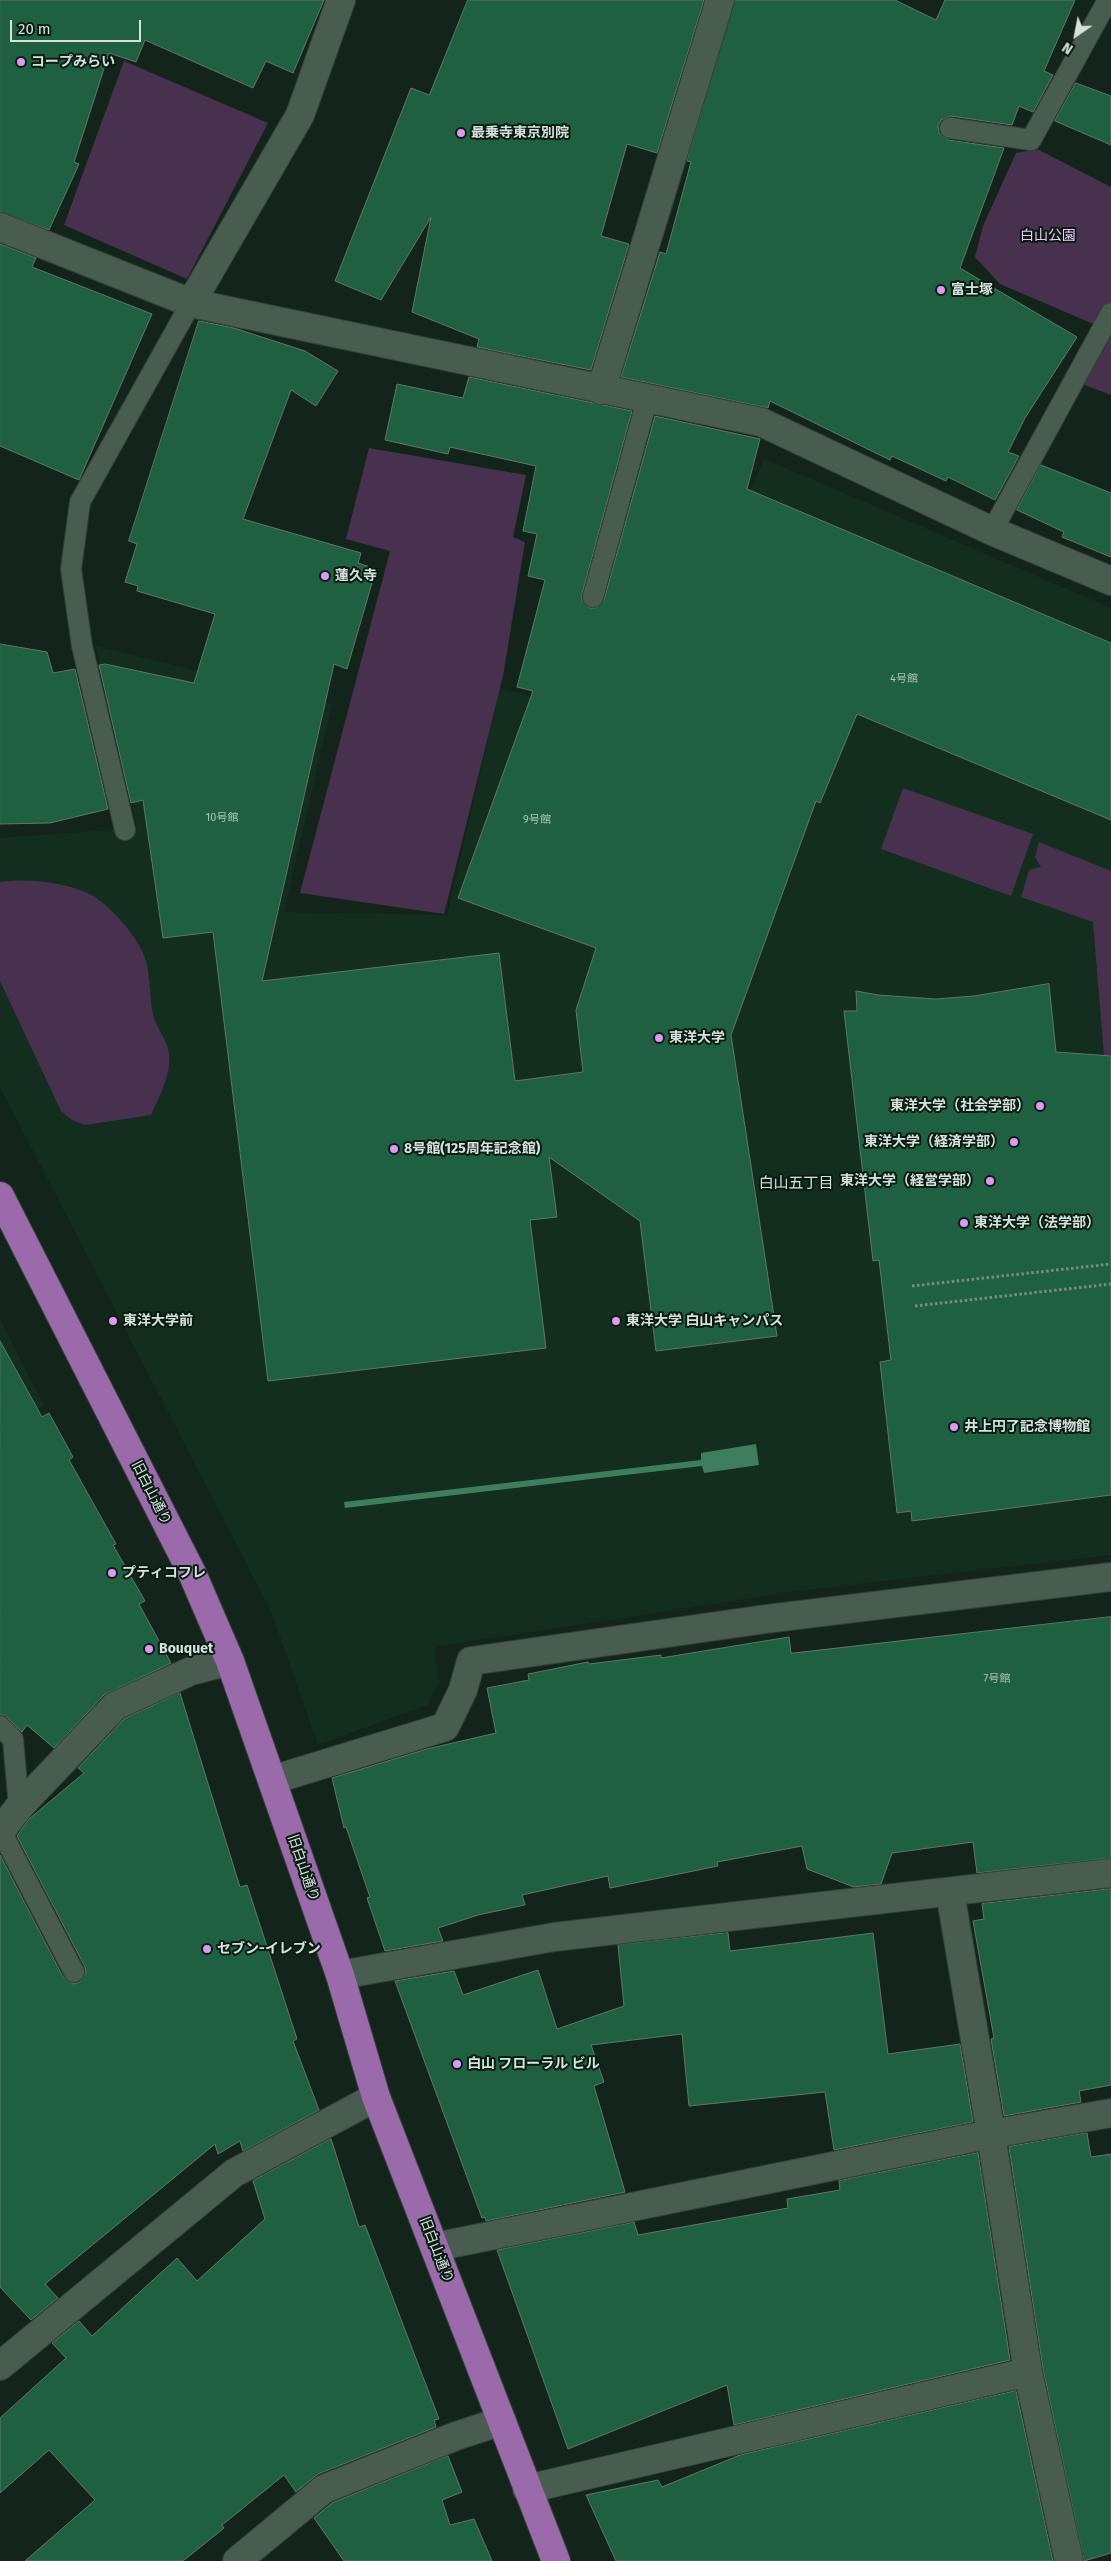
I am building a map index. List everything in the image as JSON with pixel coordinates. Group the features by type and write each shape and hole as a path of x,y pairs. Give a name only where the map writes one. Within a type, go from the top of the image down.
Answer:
{"highway":[{"name":"旧白山通り","path":"0,1196 192,1573 230,1661 340,1975 376,2097 556,2561"}],"street":[{"path":"191,303 300,115 341,0"},
{"path":"601,390 720,0"},
{"path":"0,227 191,303 760,422 992,531 1111,581"},
{"path":"272,1780 445,1727 463,1690 471,1661 766,1619 1111,1577"},
{"path":"1,1831 19,1807 115,1706 192,1672 230,1661"},
{"path":"340,1975 554,1937 1111,1873"},
{"path":"950,1892 992,2134 1028,2372 1069,2561"},
{"path":"0,2366 234,2173 376,2097"},
{"path":"435,2247 992,2134 1111,2113"},
{"path":"528,2489 1028,2372"},
{"path":"237,2561 324,2489 456,2436 502,2421"}],"lane":[{"path":"950,128 1031,140 1105,6"},
{"path":"125,830 82,646 71,569 72,559 80,502 191,303"},
{"path":"992,531 1111,313"},
{"path":"593,596 648,400"},
{"path":"0,1726 13,1740 19,1807"},
{"path":"1,1831 74,1972"}],"path":[{"path":"912,1286 1111,1264"},
{"path":"914,1306 1111,1284"}],"shaded area":[{"name":"東洋大学 白山キャンパス","path":"764,459 1111,608 1111,1555 797,1591 434,1647 439,1683 427,1705 318,1745 271,1611 0,1087 0,838 137,828 96,646 332,704 284,912 447,915 500,688 647,729"},
{"path":"0,1319 44,1406 0,1431"},
{"path":"756,1444 759,1465 704,1473 702,1466 345,1508 344,1502 701,1460 701,1453"}],"green space":[{"path":"124,61 268,123 187,279 64,225"},
{"name":"白山公園","path":"1037,149 1111,187 1111,395 1074,381 1105,329 1000,284 975,257 983,226 1016,153"},
{"path":"369,448 526,475 513,537 525,542 503,676 444,914 300,893 390,551 346,539"},
{"path":"903,788 1033,834 1011,896 881,849"},
{"path":"1039,842 1111,871 1111,1056 1104,1055 1093,922 1021,897 1029,870 1041,867 1035,857"},
{"path":"20,880 42,882 64,885 83,891 102,902 112,911 137,941 148,967 153,1014 167,1045 169,1057 165,1083 151,1115 85,1125 72,1120 61,1111 0,981 0,882"}],"building":[{"path":"0,0 324,0 293,73 266,61 253,88 145,40 136,62 109,53 74,162 79,164 49,230 0,212"},
{"path":"468,0 704,0 657,153 627,144 601,236 629,244 591,370 477,347 479,339 412,312 431,217 381,300 335,281 411,88 429,95"},
{"path":"735,0 895,0 936,20 945,0 1075,0 1044,71 1053,75 1033,112 1019,106 1012,125 951,116 941,120 938,126 939,133 948,140 1004,148 960,268 1077,337 1025,418 1008,452 1019,456 995,500 948,477 946,481 892,456 890,460 770,401 768,408 621,377 660,252 666,254 691,162 687,161"},
{"path":"1076,83 1111,96 1111,145 1055,121"},
{"path":"0,244 36,258 32,267 152,314 79,480 0,446"},
{"path":"199,321 234,328 305,351 338,371 316,406 291,390 243,519 361,553 358,563 376,569 347,669 334,664 262,981 499,953 515,1081 583,1072 576,1010 596,948 458,898 533,691 517,687 545,580 528,576 537,534 523,531 536,466 450,447 448,454 385,440 397,384 463,398 469,377 632,411 582,594 582,600 589,608 596,608 604,600 655,416 760,439 747,489 1111,643 1111,820 857,714 820,803 816,801 731,1035 777,1336 656,1351 640,1221 549,1157 557,1217 530,1220 546,1348 268,1381 213,932 163,938 143,800 131,803 99,665 105,664 194,683 215,614 137,591 138,586 125,582 137,544 129,541"},
{"path":"1041,465 1111,493 1111,557 1062,537 1064,532 1017,510"},
{"path":"0,644 47,652 53,673 75,669 108,809 50,823 0,824"},
{"path":"1049,984 1056,1052 1111,1056 1111,1495 912,1521 911,1511 897,1513 880,1362 891,1360 879,1260 873,1261 844,1011 857,1011 856,991 878,995 936,999 974,996"},
{"path":"0,1341 42,1417 49,1413 73,1457 69,1460 116,1544 113,1545 145,1601 139,1604 171,1663 104,1695 54,1748 27,1725 22,1732 8,1718 0,1714"},
{"path":"1111,1617 1111,1858 977,1873 973,1842 892,1853 881,1884 854,1887 807,1869 802,1846 717,1862 718,1866 610,1888 608,1876 522,1895 525,1905 478,1915 438,1928 443,1941 385,1951 367,1898 370,1897 346,1827 344,1828 332,1778 427,1749 496,1733 487,1688 529,1680 528,1674 588,1662 589,1664 661,1655 661,1658 789,1637 791,1653"},
{"path":"180,1693 240,1887 247,1885 297,2039 293,2041 319,2110 243,2151 240,2141 218,2154 215,2144 45,2284 58,2298 31,2320 0,2287 0,1855 63,1977 73,1984 80,1982 86,1973 85,1967 17,1836 29,1819 84,1773 78,1768 124,1719"},
{"path":"1111,1889 1111,2085 1079,2091 1081,2102 1004,2116 991,2039 994,2038 973,1921 984,1919 982,1904"},
{"path":"728,1933 730,1951 873,1933 888,2054 960,2044 973,2122 834,2150 825,2092 689,2106 682,2034 591,2045 604,2082 594,2086 625,2192 486,2221 485,2217 482,2218 395,1981 454,1971 463,1995 538,1970 557,2029 624,2006 618,1945"},
{"path":"1087,2133 1091,2157 1111,2154 1111,2553 1084,2561 1043,2369 1009,2147"},
{"path":"331,2139 359,2227 365,2225 439,2419 434,2420 436,2427 318,2474 296,2492 284,2475 222,2525 224,2528 183,2561 25,2561 95,2500 49,2450 0,2493 0,2418 66,2358 52,2343 79,2321 92,2336 177,2258 197,2281 265,2219 253,2181"},
{"path":"978,2153 1010,2360 734,2425 727,2385 568,2449 497,2250 634,2222 638,2235 788,2208 787,2199 840,2190 839,2181"},
{"path":"1016,2391 1053,2561 616,2561 586,2495 658,2480 662,2487 740,2455"},
{"path":"448,2456 462,2492 442,2500 450,2525 474,2519 492,2561 344,2561 314,2518 332,2503"}],"place":[{"name":"コープみらい","path":"21,62"},
{"name":"最乗寺東京別院","path":"461,133"},
{"name":"富士塚","path":"941,290"},
{"name":"蓮久寺","path":"325,576"},
{"name":"東洋大学","path":"659,1038"},
{"name":"東洋大学（社会学部）","path":"1040,1106"},
{"name":"東洋大学（経済学部）","path":"1014,1142"},
{"name":"8号館(125周年記念館)","path":"394,1149"},
{"name":"東洋大学（経営学部）","path":"990,1181"},
{"name":"東洋大学（法学部）","path":"964,1223"},
{"name":"東洋大学前","path":"113,1321"},
{"name":"東洋大学 白山キャンパス","path":"616,1321"},
{"name":"井上円了記念博物館","path":"954,1427"},
{"name":"プティコフレ","path":"112,1573"},
{"name":"Bouquet","path":"149,1649"},
{"name":"セブン-イレブン","path":"207,1949"},
{"name":"白山 フローラル ビル","path":"457,2064"}],"district":[{"name":"白山五丁目","path":"796,1184"}]}
